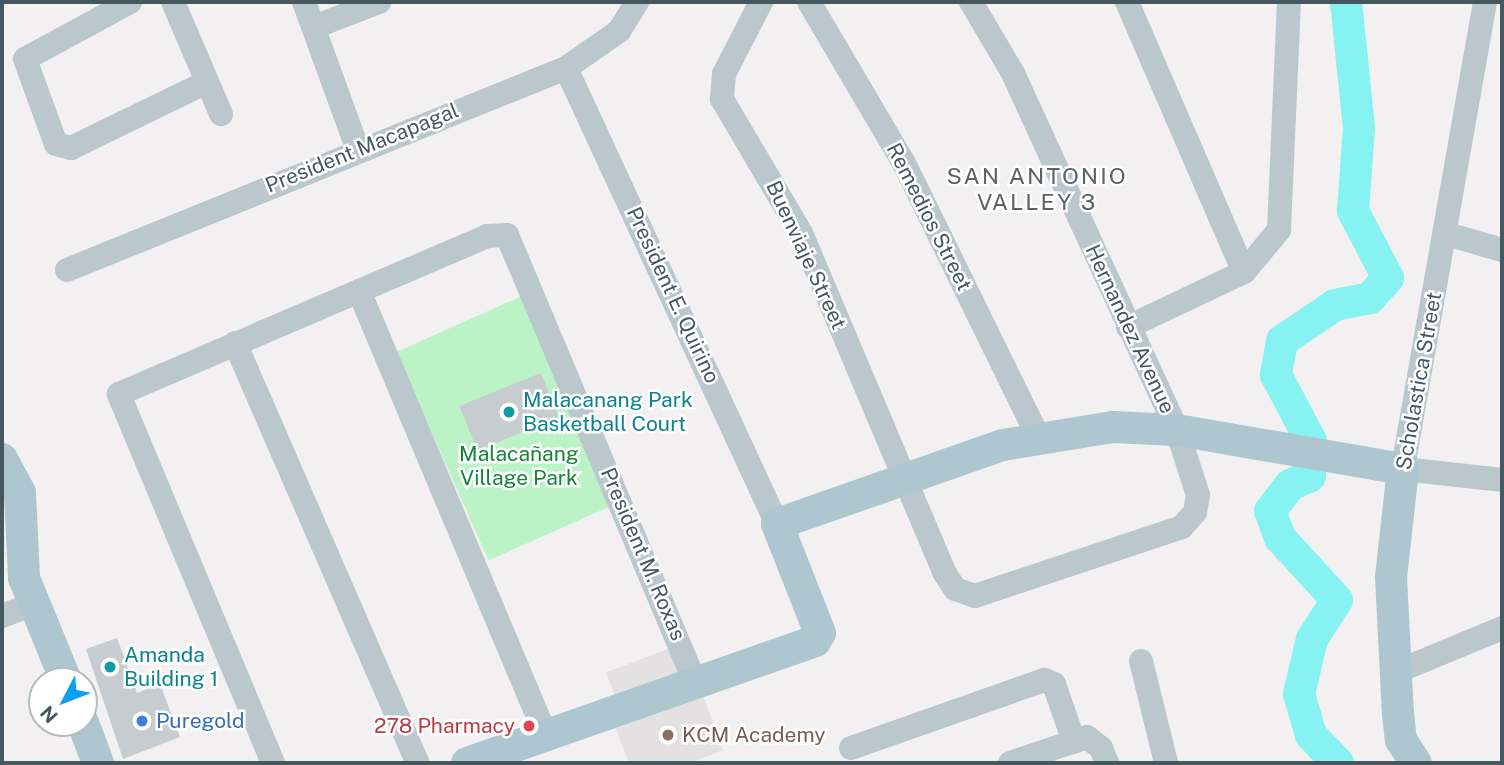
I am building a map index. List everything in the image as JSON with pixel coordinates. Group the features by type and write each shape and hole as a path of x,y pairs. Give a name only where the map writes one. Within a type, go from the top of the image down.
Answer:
{"main road":[{"path":"467,763 694,680 815,641 820,633 777,524 906,475 1038,437 1114,427 1177,430 1402,469"},
{"path":"2,459 20,493 20,558 34,604 60,667"},
{"name":"Scholastica Street","path":"1402,469 1391,577 1401,740 1414,762"},
{"path":"88,737 98,763"}],"street":[{"path":"130,2 25,59 56,144 71,148 206,82"},
{"path":"173,2 221,114"},
{"path":"304,2 358,150"},
{"path":"314,27 379,2"},
{"name":"President Macapagal","path":"67,270 566,68 619,31 637,2"},
{"name":"Buenviaje Street","path":"761,2 724,74 722,99 801,233 906,475 944,572 955,589 975,596 1182,527 1195,512 1198,495 1177,430"},
{"name":"Remedios Street","path":"809,2 904,163 1038,437"},
{"name":"Hernandez Avenue","path":"971,2 1014,75 1177,430"},
{"path":"1127,2 1244,272"},
{"path":"1128,327 1244,272 1279,230 1289,2"},
{"name":"Scholastica Street","path":"1402,469 1447,234 1485,2"},
{"name":"President E. Quirino","path":"566,68 777,524"},
{"path":"1447,234 1502,250"},
{"name":"President M. Roxas","path":"359,291 488,236 507,235 694,680"},
{"path":"273,763 118,398 122,390 359,291 545,734"},
{"path":"235,343 418,763"},
{"path":"1402,469 1502,480"},
{"path":"2,616 34,604"},
{"path":"1396,672 1502,628"},
{"path":"1141,661 1166,763"},
{"path":"850,747 1044,680 1054,684 1074,742"},
{"path":"1010,763 1087,737 1101,748 1107,763"}],"shaded area":[{"name":"KCM Academy","path":"678,645 689,674 617,702 606,673"},
{"name":"KCM Academy","path":"701,690 723,750 691,763 629,763 612,719"}],"green space":[{"name":"Malacañang Village Park","path":"522,296 615,504 489,560 396,352"}],"building":[{"name":"Malacanang Park Basketball Court","path":"541,373 559,418 477,450 459,406"},
{"name":"Puregold","path":"117,638 137,693 160,684 180,737 123,759 98,685 98,667 92,667 86,649"}],"waterway":[{"path":"1338,763 1311,735 1299,694 1312,639 1337,600 1280,538 1270,511 1290,485 1310,476 1311,441 1276,375 1282,341 1335,305 1370,298 1388,278 1353,211 1359,128 1346,2"}],"place":[{"name":"Malacanang Park Basketball Court","path":"509,412"},
{"name":"Amanda Building 1","path":"110,667"},
{"name":"Puregold","path":"142,721"},
{"name":"278 Pharmacy","path":"529,726"},
{"name":"KCM Academy","path":"668,735"}],"district":[{"name":"SAN ANTONIO VALLEY 3","path":"1037,189"}]}
